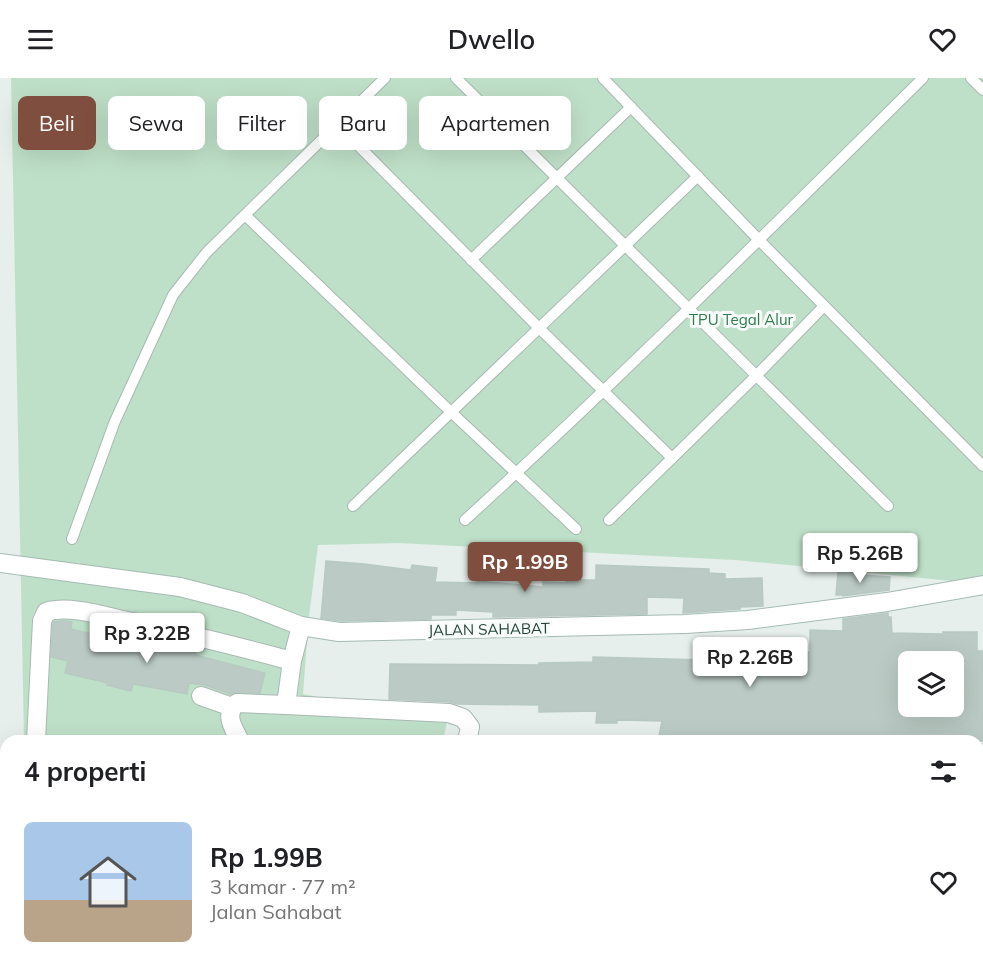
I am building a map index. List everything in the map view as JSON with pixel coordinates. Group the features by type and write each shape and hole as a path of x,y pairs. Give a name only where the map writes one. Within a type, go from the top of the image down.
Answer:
{"street":[{"name":"JALAN SAHABAT","path":"0,563 180,587 242,603 301,626 339,632 685,624 748,620 887,602 983,585"},
{"path":"36,735 42,621 46,612 56,609 188,633 292,661"},
{"path":"286,705 292,661 301,626"},
{"path":"201,696 232,707"},
{"path":"237,735 229,714 237,703 449,712 462,718 470,727 468,735"}],"lane":[{"path":"366,96 385,78"},
{"path":"456,78 888,506"},
{"path":"603,78 759,240 983,466"},
{"path":"465,520 690,309 923,78"},
{"path":"970,78 983,90"},
{"path":"471,260 631,107"},
{"path":"72,539 115,421 173,295 207,252 319,142"},
{"path":"363,150 603,392 672,458"},
{"path":"353,506 698,176"},
{"path":"245,215 576,529"},
{"path":"609,520 824,306"}],"green space":[{"name":"TPU Tegal Alur","path":"11,78 983,78 983,584 735,560 398,543 318,545 303,694 447,722 444,735 24,735"}],"building":[{"path":"326,561 411,570 412,565 437,568 435,582 477,583 477,581 543,587 543,582 566,583 566,580 596,580 596,565 709,569 709,573 725,574 725,579 762,578 763,606 683,613 684,598 647,597 647,614 493,617 493,612 456,610 456,615 431,615 431,619 340,621 321,618"},
{"path":"838,572 890,577 889,590 836,595"},
{"path":"888,613 888,617 891,617 892,633 977,632 977,651 983,651 983,735 659,735 662,721 617,720 617,723 596,723 597,711 539,712 539,705 457,704 389,699 390,664 539,665 539,663 593,662 593,657 706,660 707,647 722,648 722,646 748,646 748,650 810,652 810,630 843,631 843,619"},
{"path":"64,621 72,622 71,629 119,640 119,638 153,646 155,640 196,648 195,655 265,673 260,693 231,694 205,685 189,683 187,694 133,684 131,691 65,673 68,661 51,657 53,624"}]}
